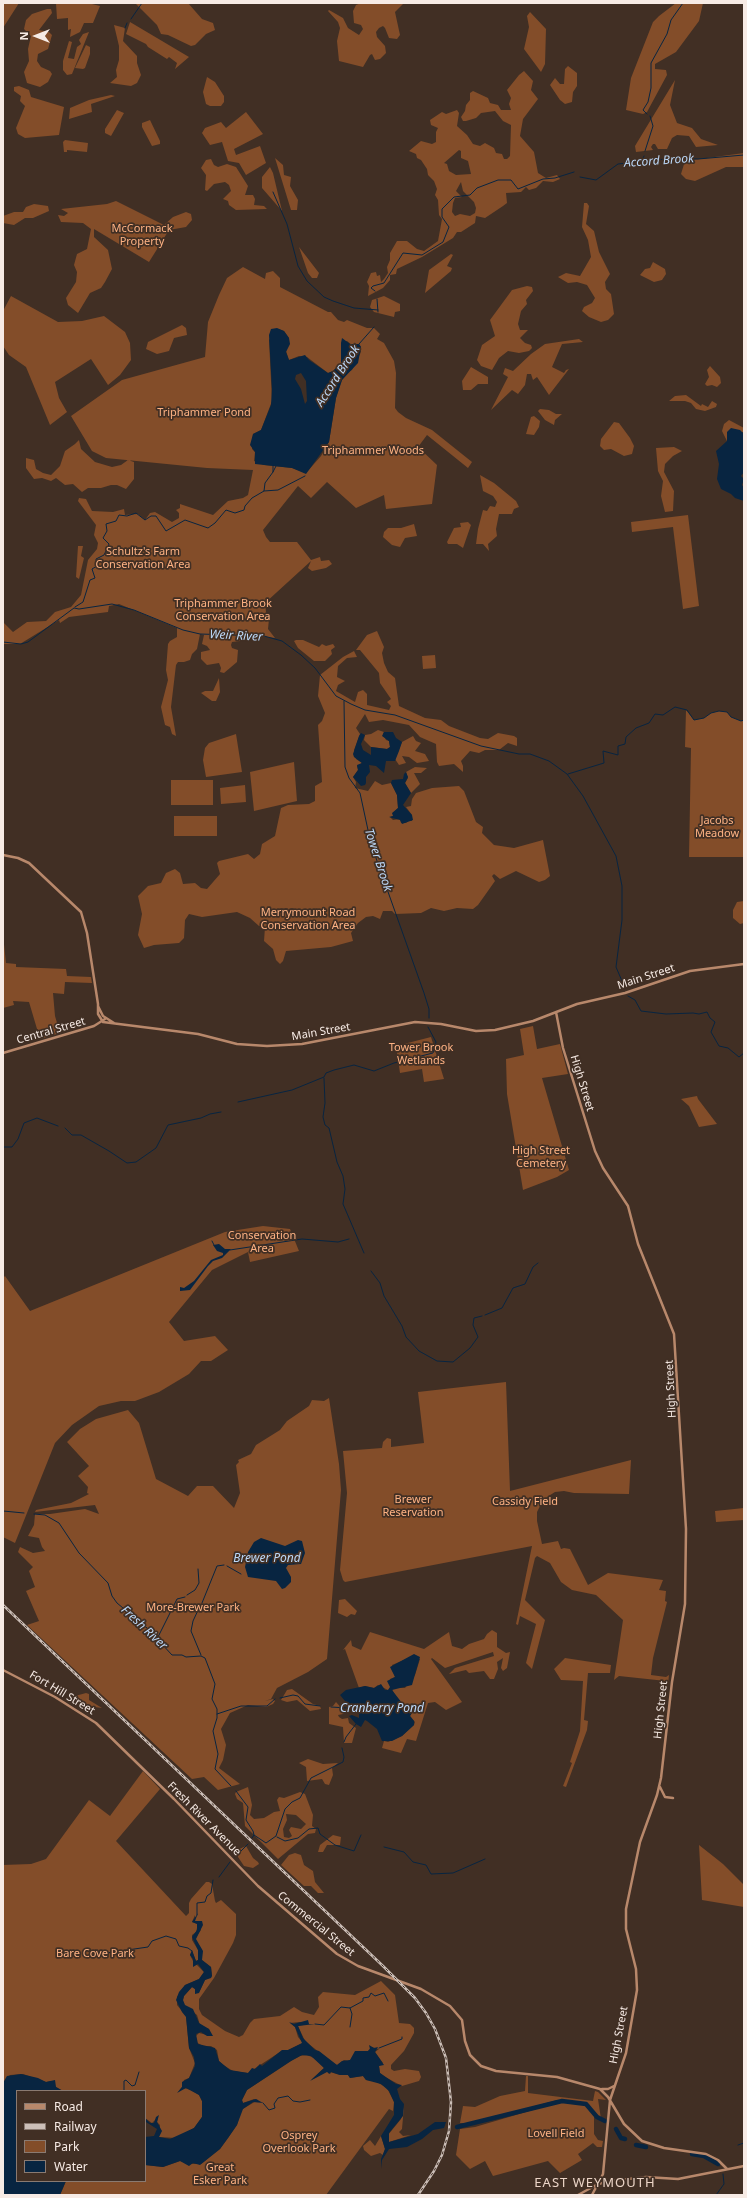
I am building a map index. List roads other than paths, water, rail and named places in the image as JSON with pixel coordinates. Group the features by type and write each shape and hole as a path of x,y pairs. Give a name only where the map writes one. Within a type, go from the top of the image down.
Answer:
{"main road":[{"path":"3,855 18,858 29,863 81,912 85,923 98,1004 98,1014 103,1022 105,1019"},
{"name":"Main Street","path":"103,1022 198,1034 242,1045 282,1046 320,1042 412,1022 432,1023 473,1031 491,1031 529,1022 577,1004 625,993 690,971 744,964"},
{"path":"98,1004 105,1019 114,1024"},
{"name":"High Street","path":"556,1012 563,1048 596,1152 603,1168 628,1206 638,1244 669,1318 676,1341 686,1528 686,1590 683,1622 671,1687 660,1786 640,1842 626,1905 626,1930 636,1969 637,1984 626,2053 610,2100 603,2171 592,2195"},
{"name":"Central Street","path":"3,1053 103,1022"},
{"name":"Fort Hill Street","path":"3,1670 48,1693 90,1719 144,1769"},
{"name":"Fresh River Avenue","path":"144,1769 253,1880"},
{"path":"660,1786 665,1796 673,1798"},
{"name":"Commercial Street","path":"253,1880 337,1954 358,1966 421,1989 450,2006 462,2020 465,2042 470,2055 482,2066 496,2071 562,2078 600,2089"},
{"path":"600,2089 608,2089 614,2086"},
{"path":"600,2089 610,2100 621,2120 636,2137 658,2147 706,2154 721,2162 726,2169"},
{"path":"578,2195 598,2184 615,2181 646,2177 678,2179 744,2166"}],"water":[{"name":"Triphammer Pond","path":"277,328 284,331 289,338 290,344 286,352 289,360 305,355 309,360 328,373 333,371 341,363 342,338 350,344 359,344 361,347 358,363 342,380 336,398 329,442 306,474 292,468 255,464 255,452 250,445 253,434 261,430 271,405 272,389 269,335 271,329","holes":["301,373 306,381 307,401 305,404 301,389 295,379 296,375"]},
{"path":"731,428 740,430 744,434 744,472 741,476 744,479 742,485 744,488 744,501 735,498 731,494 721,489 717,479 719,464 716,451 727,441 727,432"},
{"path":"384,732 393,732 396,738 402,742 395,761 386,761 384,773 376,766 369,765 370,772 366,777 366,783 365,785 361,786 353,777 358,770 357,765 362,763 354,757 353,754 359,736 361,733 365,735 361,744 363,750 371,755 371,747 387,749 390,747 389,741 382,736"},
{"path":"406,772 408,777 405,783 411,793 403,805 412,815 413,820 402,824 400,820 389,817 393,816 392,813 398,808 397,795 391,783 392,780 403,779"},
{"path":"219,1244 225,1249 231,1249 222,1258 213,1261 208,1266 190,1290 180,1291 180,1287 184,1288 194,1281 211,1260 223,1255 223,1253 217,1251 213,1245"},
{"name":"Brewer Pond","path":"261,1538 285,1546 298,1540 302,1541 305,1553 301,1564 288,1565 286,1568 291,1577 291,1582 285,1588 282,1589 276,1581 248,1577 245,1567 248,1552 254,1542"},
{"name":"Cranberry Pond","path":"414,1654 420,1657 412,1685 392,1690 402,1703 414,1709 410,1716 414,1721 414,1725 402,1736 392,1741 382,1741 377,1729 367,1721 365,1720 361,1727 356,1724 349,1716 352,1715 359,1718 359,1714 355,1710 348,1709 345,1701 340,1695 346,1690 365,1686 374,1688 381,1684 385,1690 388,1690 390,1687 387,1681 395,1677 390,1667"},
{"path":"198,1913 195,1921 202,1921 203,1925 196,1939 203,1951 202,1960 211,1967 212,1976 211,1978 205,1980 199,1993 195,1994 195,1989 192,1987 184,1996 183,2000 185,2005 193,2009 199,2023 209,2029 213,2036 207,2036 201,2032 196,2034 198,2044 215,2048 219,2061 230,2070 248,2073 252,2068 255,2069 260,2064 262,2066 282,2050 288,2050 302,2043 295,2027 289,2022 294,2024 308,2020 309,2024 315,2024 298,2026 303,2038 315,2050 319,2051 337,2065 342,2061 350,2060 355,2051 368,2051 370,2049 369,2045 374,2048 378,2047 375,2052 384,2065 379,2066 380,2073 396,2084 402,2085 397,2089 400,2099 404,2104 403,2116 389,2133 389,2142 418,2134 435,2122 446,2122 444,2128 433,2130 422,2139 407,2147 389,2149 382,2160 381,2169 381,2159 385,2149 381,2136 394,2115 394,2102 389,2091 381,2084 366,2080 363,2076 350,2078 348,2075 340,2075 331,2072 330,2074 327,2072 310,2081 324,2068 311,2056 302,2055 247,2090 242,2100 243,2103 256,2099 263,2103 253,2102 243,2109 237,2125 220,2149 200,2165 193,2163 189,2166 180,2161 163,2167 146,2165 146,2137 154,2136 157,2129 146,2122 146,2119 150,2123 154,2123 156,2117 159,2115 157,2122 162,2131 159,2137 170,2139 194,2128 202,2117 202,2101 199,2095 186,2088 177,2093 182,2087 182,2082 189,2078 195,2066 194,2057 189,2048 186,2017 176,2000 179,1992 185,1985 199,1979 204,1972 198,1964 193,1967 193,1959 190,1955 192,1950 196,1961 198,1960 198,1950 192,1937 197,1930 197,1924 192,1922"},
{"path":"21,2074 38,2078 46,2082 55,2080 56,2087 61,2090 16,2090 16,2182 66,2182 60,2195 3,2195 3,2083 7,2076"}],"waterway":[{"path":"131,19 142,3"},
{"path":"647,114 643,110 648,102 651,88 651,63 667,34 671,20 683,3"},
{"path":"125,28 127,23"},
{"path":"645,151 653,126 650,116"},
{"name":"Accord Brook","path":"580,177 596,180 618,164 675,158 698,159 744,155"},
{"name":"Accord Brook","path":"642,161 644,156"},
{"name":"Accord Brook","path":"375,291 371,288 384,283 403,253 422,255 443,242 449,227 442,217 442,209 454,197 470,195 477,188 498,180 511,180 518,189 543,179 555,178 574,172"},
{"path":"273,192 287,224 298,266 307,281 324,297 333,301 354,308 378,310"},
{"name":"Accord Brook","path":"377,299 378,312"},
{"name":"Accord Brook","path":"359,344 374,327"},
{"name":"Accord Brook","path":"75,607 83,602 90,580 95,578 92,569 97,566 96,559 104,555 108,547 109,544 103,538 107,531 106,524 116,521 119,515 127,516 136,513 145,520 151,516 156,516 166,531 185,520 208,528 215,523 226,510 235,513 244,510 245,506 252,498 264,491 265,483 273,472 273,466"},
{"name":"Accord Brook","path":"273,472 276,466"},
{"name":"Accord Brook","path":"264,491 278,490 305,476"},
{"name":"Weir River","path":"3,642 21,644 28,642 74,608 79,609 112,604 134,610 183,630 200,634 264,636 282,641 301,655 315,668 336,696 351,704 365,710 395,715 481,746 519,754 530,754 549,761 567,774 583,796 616,856 622,886 622,920 616,967 625,988"},
{"name":"Tower Brook","path":"344,701 345,767 349,778 360,793 371,844 424,993 429,1009 429,1018"},
{"path":"568,774 604,763 603,751 618,755 618,746 625,744 626,737 636,728 649,723 655,714 663,715 675,707 687,710 694,720 704,718 711,713 719,711 727,712 731,717 741,721 744,720 744,717"},
{"path":"628,996 635,1000 641,1011 666,1014 699,1014 707,1012 710,1018 715,1022 711,1032 719,1046 728,1048 739,1057 744,1053"},
{"name":"Tower Brook","path":"421,1056 433,1053 436,1042 428,1027"},
{"name":"Tower Brook","path":"238,1102 292,1090 324,1077 326,1073 334,1070 354,1065 374,1071 394,1063 414,1058"},
{"path":"324,1078 325,1103 323,1117 325,1125 329,1128 337,1162 343,1176 345,1189 343,1204 364,1253"},
{"name":"Tower Brook","path":"65,1128 72,1135 81,1135 127,1163 136,1162 156,1148 168,1125 221,1112"},
{"name":"Tower Brook","path":"3,1147 12,1147 18,1139 24,1123 37,1118 58,1126"},
{"path":"230,1250 302,1239 338,1242 349,1239"},
{"path":"212,1241 214,1245"},
{"path":"485,1315 502,1308 513,1288 525,1284 533,1267 538,1263"},
{"path":"371,1271 380,1283 384,1296 402,1326 406,1337 419,1351 437,1361 453,1362 470,1348 478,1337 473,1325 474,1318 482,1316"},
{"name":"Fresh River","path":"3,1511 24,1513"},
{"name":"Fresh River","path":"34,1514 45,1515 59,1523 79,1553 108,1583 112,1596 117,1603 147,1628 172,1655 182,1655 186,1657 201,1656 205,1658 215,1684 212,1699 217,1709 217,1718 213,1731 218,1754 215,1769 231,1786"},
{"path":"202,1603 217,1566 224,1565"},
{"path":"227,1566 241,1574"},
{"path":"187,1595 195,1590 199,1583 198,1569"},
{"path":"157,1639 177,1599 185,1597"},
{"path":"200,1606 193,1621 191,1631 201,1655"},
{"path":"280,1698 293,1695 298,1696 305,1704 320,1706"},
{"path":"217,1714 241,1706 267,1706 275,1699"},
{"path":"331,1707 347,1708"},
{"path":"344,1742 356,1724"},
{"path":"254,1835 266,1843 276,1836 285,1809 292,1802 300,1798 311,1778 343,1762 344,1757 342,1748"},
{"name":"Fresh River","path":"236,1791 248,1807 246,1820 253,1831 254,1835 252,1838"},
{"path":"277,1837 285,1841 298,1838 309,1829 318,1828 320,1834 335,1845 354,1851 361,1835"},
{"name":"Fresh River","path":"235,1857 248,1844"},
{"path":"384,1847 404,1852 413,1862 426,1865 431,1874 453,1873 485,1859"},
{"name":"Fresh River","path":"219,1877 230,1862"},
{"name":"Fresh River","path":"197,1915 197,1903 205,1902 207,1896 211,1893 213,1880"},
{"path":"100,1954 148,1947 152,1941 166,1936 176,1939 179,1946 188,1948 192,1951"},
{"path":"315,2024 324,2025 341,2007 350,2008 363,2001 363,1998 369,1997 371,1993 375,1996 384,1993 388,2001"},
{"path":"350,2008 352,2014 350,2027"},
{"path":"379,2048 402,2039 402,2037"},
{"path":"124,2090 124,2081 126,2080 132,2086 135,2085 139,2072"},
{"path":"263,2103 269,2110 275,2108 274,2104 278,2098 288,2096 293,2101 300,2102 310,2100"},
{"path":"457,2127 562,2101 586,2104 597,2117 605,2121"},
{"path":"616,2129 621,2138 625,2139"},
{"path":"738,2145 744,2143"},
{"path":"636,2145 646,2147"},
{"path":"692,2154 704,2156 718,2164"},
{"path":"716,2195 724,2184 723,2174"}],"railway":[{"path":"3,1605 383,1966 415,1998 426,2013 435,2029 446,2058 451,2102 449,2131 442,2155 434,2171 418,2195"}],"district":[{"name":"EAST WEYMOUTH","path":"595,2183"}],"park label":[{"name":"McCormack Property","path":"142,235"},
{"name":"Triphammer Woods","path":"373,451"},
{"name":"Schultz's Farm Conservation Area","path":"143,558"},
{"name":"Triphammer Brook Conservation Area","path":"223,610"},
{"name":"Jacobs Meadow","path":"717,827"},
{"name":"Merrymount Road Conservation Area","path":"308,919"},
{"name":"Tower Brook Wetlands","path":"421,1054"},
{"name":"High Street Cemetery","path":"541,1157"},
{"name":"Conservation Area","path":"262,1242"},
{"name":"Cassidy Field","path":"525,1502"},
{"name":"Brewer Reservation","path":"413,1506"},
{"name":"More-Brewer Park","path":"193,1608"},
{"name":"Bare Cove Park","path":"95,1954"},
{"name":"Lovell Field","path":"556,2134"},
{"name":"Osprey Overlook Park","path":"299,2142"},
{"name":"Great Esker Park","path":"220,2174"}]}
